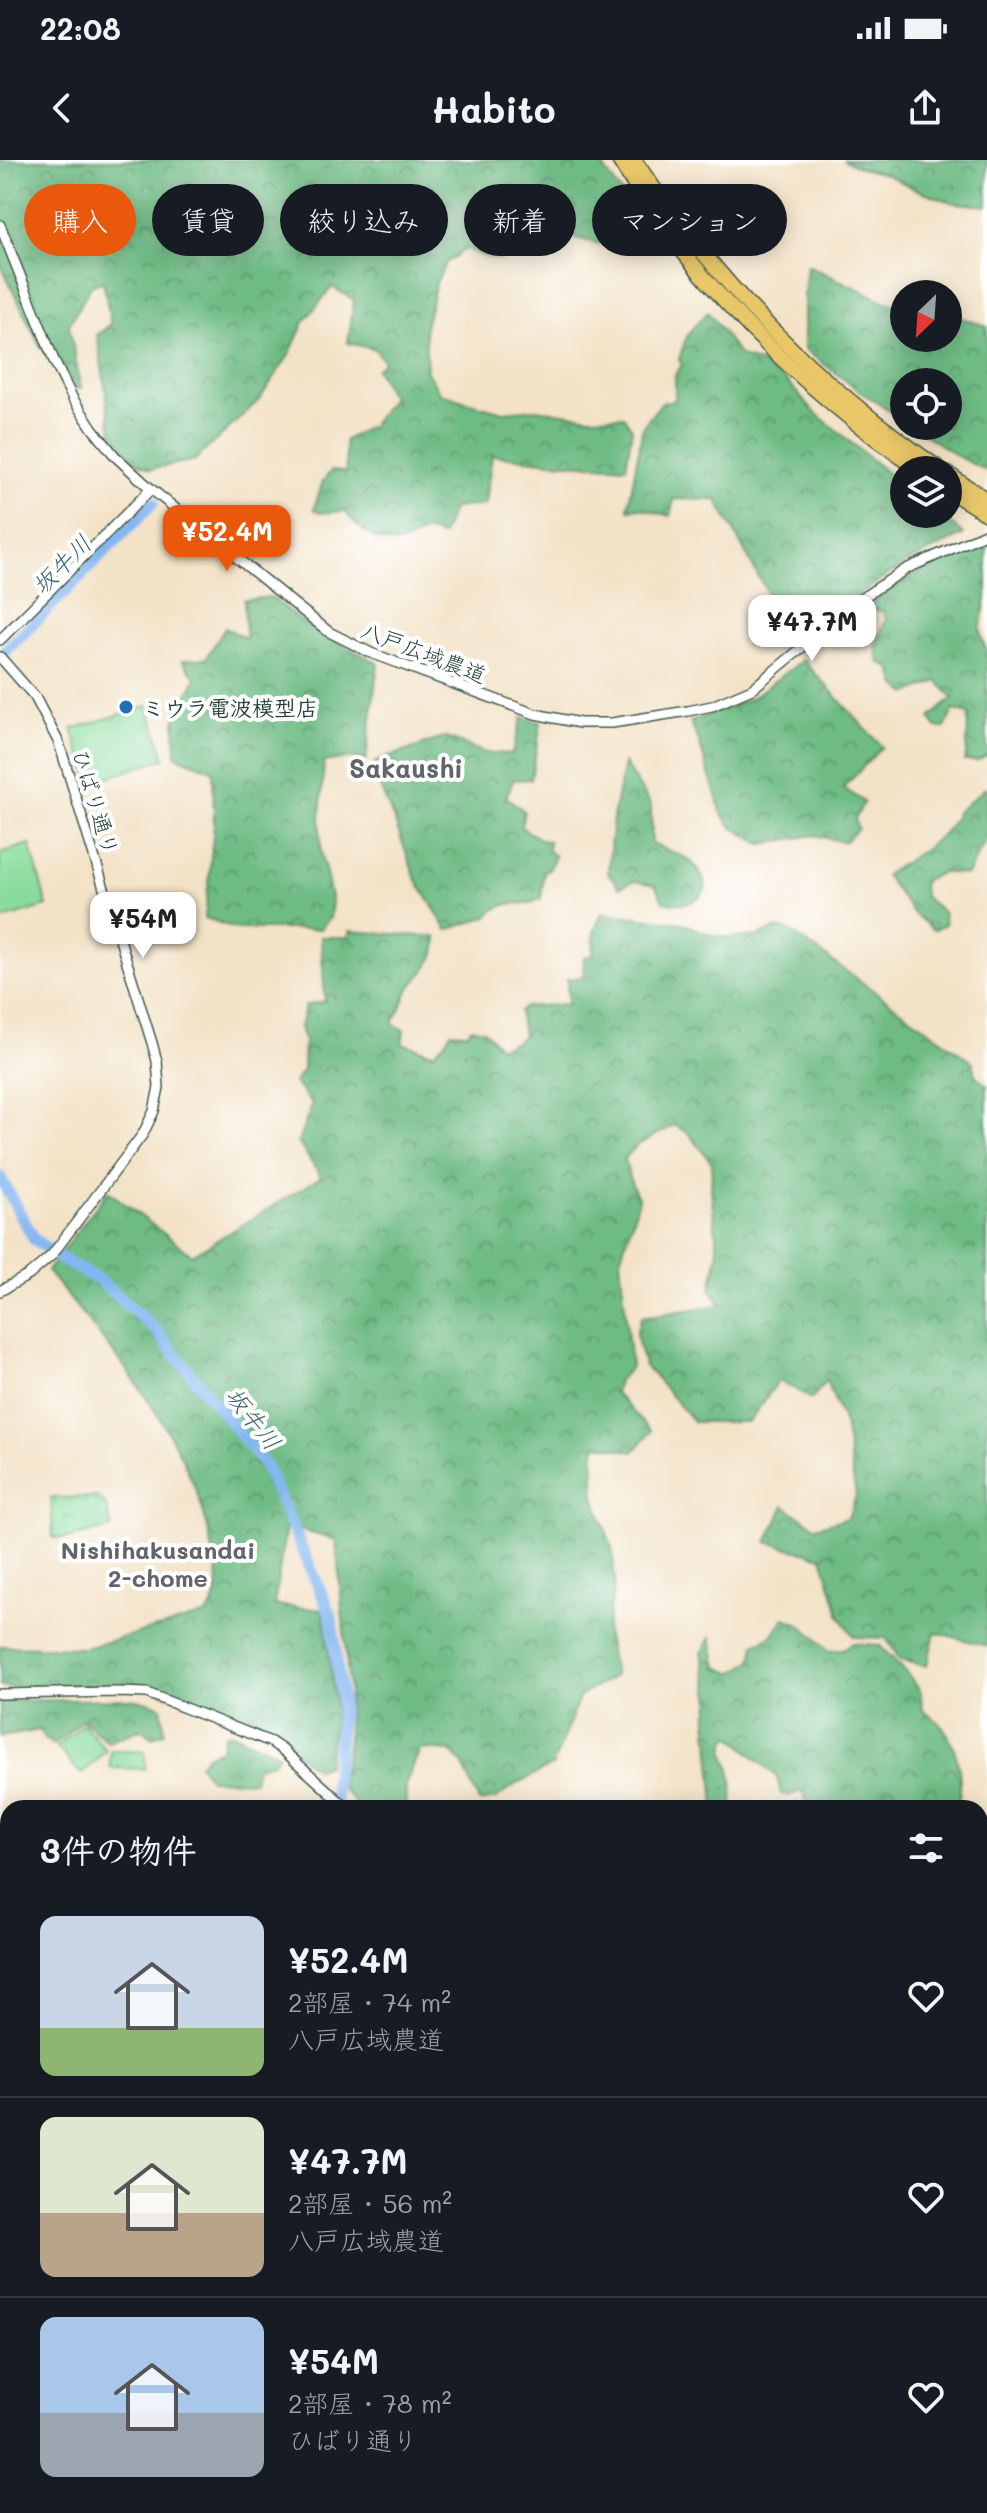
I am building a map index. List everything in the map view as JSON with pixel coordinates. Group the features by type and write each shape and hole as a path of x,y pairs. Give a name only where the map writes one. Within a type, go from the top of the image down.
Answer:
{"highway":[{"path":"617,160 640,184"},
{"path":"636,160 645,184"},
{"path":"687,256 756,333 833,404 901,456"},
{"path":"705,256 786,346 874,421 922,456"},
{"path":"962,483 987,500"},
{"path":"962,499 987,514"}],"street":[{"name":"八戸広域農道","path":"0,225 55,363 73,399 115,456 151,489 329,632 371,653 535,714 580,723 612,723 712,706 736,697 752,689 862,598 906,569 987,533"},
{"path":"0,640 151,489"},
{"name":"ひばり通り","path":"0,1291 21,1281 57,1249 148,1124 157,1098 158,1072 152,1043 59,743 35,697 3,660"},
{"path":"0,1694 147,1693 271,1742 338,1800"}],"green space":[{"path":"0,160 598,160 615,184 592,184 592,242 576,238 576,184 464,184 464,250 446,263 436,283 425,327 427,372 440,393 504,412 536,409 590,417 624,416 632,429 626,467 492,455 485,505 453,508 442,536 425,531 398,543 372,536 345,511 321,513 314,509 323,481 331,471 346,472 345,440 371,426 392,398 376,369 384,362 375,349 348,343 354,300 332,287 304,322 289,355 259,400 195,460 151,469 133,461 112,432 97,335 111,324 103,281 91,286 69,325 81,388 76,389 60,363 41,348 0,263"},
{"path":"843,160 987,160 987,206 954,203 915,189 886,174"},
{"path":"483,256 514,256 501,259"},
{"path":"807,265 890,303 890,352 962,352 962,318 987,326 987,471 933,440 962,440 962,368 890,368 890,412 804,349"},
{"path":"708,312 740,356 776,369 813,411 890,475 890,528 956,528 964,534 906,563 860,594 805,644 779,615 717,500 674,499 670,516 641,508 628,509 643,426 662,402 675,400 675,375 682,365 679,360 692,328"},
{"path":"987,546 987,593 981,636 987,650 987,756 977,761 965,761 969,714 953,710 945,728 936,728 930,718 953,698 938,681 907,694 897,686 891,668 879,662 876,645 886,618 882,611 872,610 869,606 895,586 925,570"},
{"path":"271,597 307,626 378,663 366,760 347,758 324,762 321,851 332,901 330,918 320,929 238,929 205,918 214,825 213,770 176,756 175,720 196,678 182,660 206,658 225,628 246,638 244,600"},
{"path":"803,660 882,747 843,788 864,802 855,819 858,829 844,842 814,835 761,844 732,827 722,814 690,722 750,699"},
{"path":"148,706 165,758 90,783 72,729"},
{"path":"522,717 541,723 531,779 513,780 506,797 524,811 521,827 541,840 549,841 548,851 555,856 550,868 544,871 541,899 508,904 493,910 489,916 447,930 415,877 373,765 445,737 485,753 512,754"},
{"path":"624,763 651,805 652,844 693,863 703,878 706,889 692,902 663,901 655,885 634,881 619,887 608,873 613,817"},
{"path":"987,787 987,837 967,875 943,872 923,881 924,896 943,912 945,925 934,930 914,914 885,875 937,839 958,811"},
{"path":"30,844 47,906 0,920 0,853"},
{"path":"602,913 682,923 711,935 730,938 759,936 778,928 790,931 973,1062 976,1077 987,1085 987,1646 935,1632 927,1666 900,1660 886,1638 854,1637 840,1616 822,1557 767,1542 784,1506 816,1527 848,1518 856,1496 844,1423 826,1380 812,1399 779,1380 749,1422 694,1422 644,1365 636,1334 641,1317 721,1305 711,1289 718,1253 711,1191 712,1163 688,1133 674,1125 636,1146 625,1158 629,1178 639,1200 620,1260 631,1367 618,1381 615,1393 651,1431 634,1452 597,1444 594,1455 594,1497 612,1547 615,1583 606,1632 615,1676 580,1696 553,1765 516,1784 496,1799 478,1800 463,1765 451,1751 420,1749 406,1783 406,1800 352,1800 341,1786 348,1740 349,1689 336,1540 286,1526 274,1605 323,1610 336,1710 327,1765 316,1769 274,1735 142,1685 0,1687 0,1646 85,1648 208,1614 216,1594 216,1566 201,1503 168,1431 123,1365 47,1271 108,1191 192,1255 321,1177 298,1142 312,1104 294,1082 303,1070 304,1041 300,1027 305,1006 325,1001 321,937 349,937 349,931 436,937 432,959 409,989 394,1019 394,1024 404,1030 402,1043 433,1053 451,1032 467,1033 472,1028 484,1030 499,1047 516,1042 523,1036 519,1011 525,1007 568,1004 567,979 583,977 584,957 593,956 594,932"},
{"path":"97,1497 106,1507 112,1528 71,1538 53,1538 51,1498"},
{"path":"784,1618 804,1628 830,1651 841,1650 853,1643 879,1645 920,1690 923,1710 948,1735 960,1778 959,1800 806,1800 800,1791 789,1796 781,1794 777,1777 730,1735 724,1750 732,1777 732,1800 714,1800 707,1717 711,1700 702,1653 711,1637 717,1667 732,1673 752,1661 755,1644 772,1636"},
{"path":"131,1699 161,1707 165,1732 152,1738 141,1729 108,1742 82,1720 54,1745 43,1738 41,1730 0,1737 0,1701"},
{"path":"83,1724 107,1751 81,1774 57,1747"},
{"path":"231,1733 278,1754 275,1761 257,1766 254,1781 210,1779 199,1764 208,1754 221,1749 224,1735"},
{"path":"111,1750 145,1752 145,1769 110,1768"}],"waterway":[{"name":"坂牛川","path":"0,657 153,503"},
{"name":"坂牛川","path":"0,1177 34,1239 100,1281 153,1327 265,1465 331,1615 342,1704 336,1800"}],"place":[{"name":"ミウラ電波模型店","path":"126,707"}],"district":[{"name":"Sakaushi","path":"406,768"},
{"name":"Nishihakusandai 2-chome","path":"158,1563"}]}
